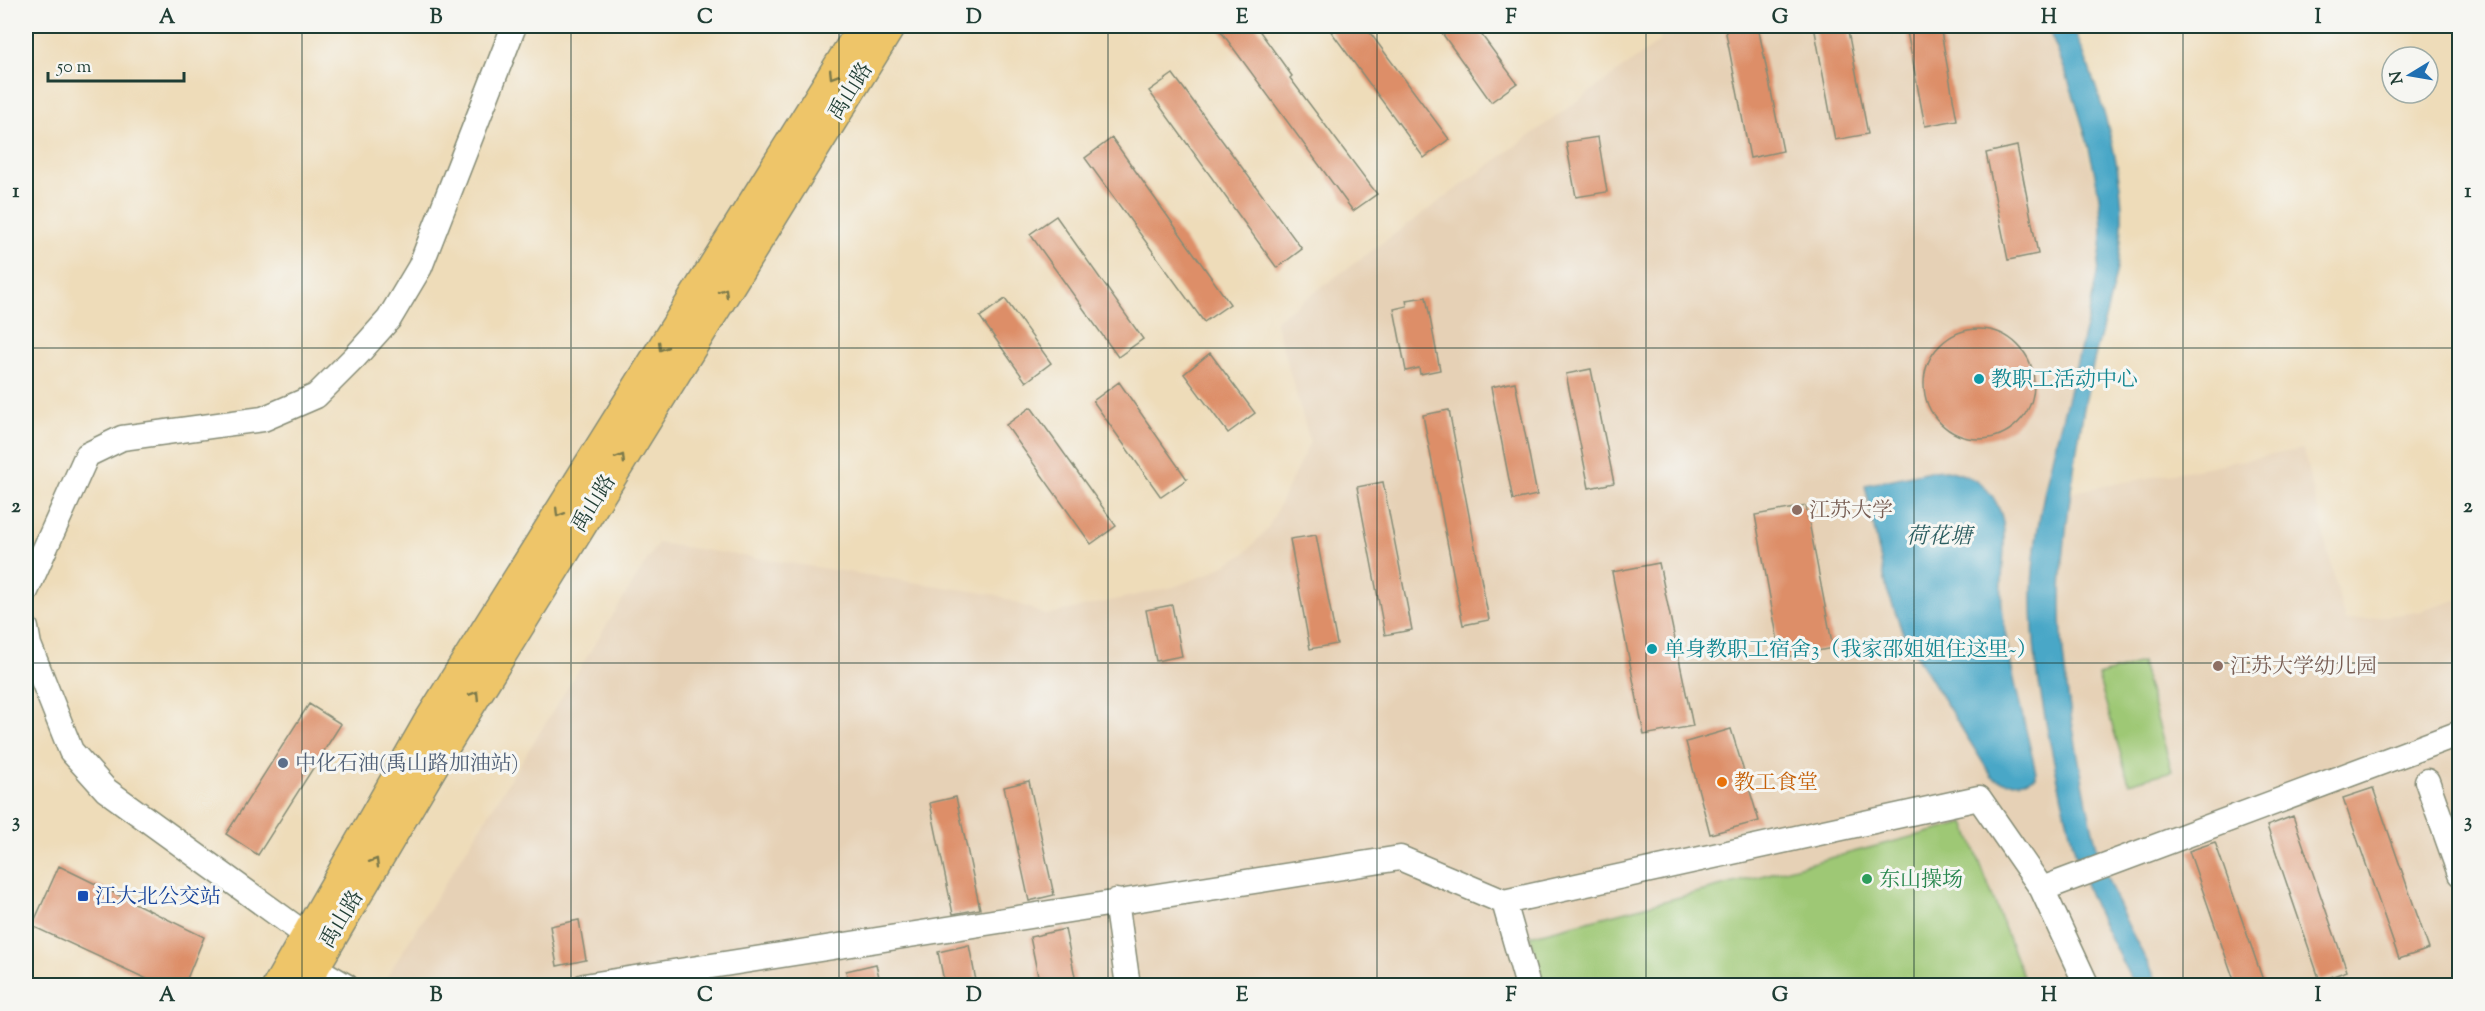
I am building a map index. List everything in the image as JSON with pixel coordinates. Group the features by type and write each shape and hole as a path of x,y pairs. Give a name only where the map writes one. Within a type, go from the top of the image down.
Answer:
{"main road":[{"name":"禹山路","path":"308,958 430,720 864,26"},
{"name":"禹山路","path":"279,986 308,958 479,689 890,26"}],"street":[{"path":"26,591 87,455 122,438 263,419 316,396 389,319 420,267 514,26"},
{"path":"26,628 29,645 71,751 106,790 308,958 346,986"},
{"path":"2042,889 2460,733"},
{"path":"2427,781 2460,874"},
{"path":"584,986 1400,858 1504,902 1978,798 2042,889 2087,986"},
{"path":"1116,901 1128,986"},
{"path":"1504,902 1528,986"}],"shaded area":[{"name":"江苏大学","path":"1661,26 2047,26 2063,62 2095,182 2101,215 2101,245 2075,374 2043,490 2072,492 2303,449 2345,621 2418,612 2459,599 2459,985 381,986 658,543 997,595 1046,615 1173,587 1208,574 1244,554 1268,528 1310,442 1275,321 1660,41"}],"green space":[{"path":"2141,663 2172,771 2129,783 2098,676"},
{"name":"东山操场","path":"1965,823 2026,985 1543,985 1530,936"}],"water":[{"path":"2047,26 2073,26 2106,120 2121,194 2122,217 2116,275 2086,396 2068,513 2061,587 2065,669 2072,723 2101,860 2122,912 2159,985 2134,985 2100,918 2080,869 2047,729 2034,644 2032,587 2039,519 2095,286 2102,224 2099,196 2085,135 2066,74"},
{"name":"荷花塘","path":"1947,470 1965,475 1987,489 2001,514 2004,535 2001,595 2004,627 2036,773 2036,777 2026,781 2008,782 1992,777 1905,638 1887,590 1865,485 1930,471"}],"building":[{"path":"1217,26 1256,26 1292,76 1290,78 1377,194 1353,211"},
{"path":"1327,26 1365,26 1449,139 1424,158"},
{"path":"1437,26 1475,26 1517,83 1491,102"},
{"path":"1758,26 1783,151 1750,158 1725,28"},
{"path":"1814,26 1847,26 1868,134 1835,140"},
{"path":"1906,26 1940,26 1957,120 1925,126"},
{"path":"1173,74 1302,249 1277,268 1149,91"},
{"path":"1598,137 1607,192 1576,197 1566,142"},
{"path":"1112,138 1230,304 1204,322 1085,158"},
{"path":"2017,146 2038,254 2008,260 1986,153"},
{"path":"1056,216 1143,339 1118,357 1030,234"},
{"path":"1426,297 1440,370 1420,374 1419,368 1406,371 1394,309 1407,306 1406,300"},
{"path":"1005,299 1051,363 1026,382 980,317"},
{"name":"教职工活动中心","path":"1979,329 2000,333 2018,345 2030,363 2034,384 2030,405 2018,423 2000,435 1979,439 1958,435 1940,423 1928,405 1924,384 1928,363 1940,345 1958,333"},
{"path":"1210,353 1255,413 1228,433 1184,374"},
{"path":"1591,369 1614,483 1589,488 1566,374"},
{"path":"1119,382 1187,479 1161,497 1093,401"},
{"path":"1515,382 1537,495 1513,500 1491,387"},
{"path":"1031,407 1116,526 1091,544 1006,425"},
{"path":"1449,410 1489,620 1463,625 1423,415"},
{"path":"1383,482 1412,630 1385,635 1357,487"},
{"path":"1806,506 1833,648 1781,658 1755,515"},
{"path":"1316,535 1337,644 1310,649 1290,539"},
{"name":"单身教职工宿舍3（我家邵姐姐住这里~）","path":"1659,563 1693,726 1644,735 1612,572"},
{"path":"1172,605 1182,656 1156,661 1146,610"},
{"path":"309,704 341,724 258,855 226,834"},
{"name":"教工食堂","path":"1731,729 1759,821 1710,834 1686,742"},
{"path":"1029,781 1054,895 1029,901 1004,787"},
{"path":"2373,788 2429,949 2399,959 2343,798"},
{"path":"956,797 980,909 953,914 930,803"},
{"path":"2293,816 2347,971 2320,981 2267,826"},
{"path":"2215,842 2265,986 2236,986 2189,851"},
{"name":"江大北公交站","path":"59,866 204,937 184,986 162,986 32,926"},
{"path":"579,920 586,960 557,966 550,926"},
{"path":"1065,929 1077,986 1040,986 1030,937"},
{"path":"969,945 977,986 945,986 938,952"},
{"path":"876,964 881,986 849,986 846,971"}],"place":[{"name":"教职工活动中心","path":"1979,379"},
{"name":"江苏大学","path":"1797,510"},
{"name":"单身教职工宿舍3（我家邵姐姐住这里~）","path":"1652,649"},
{"name":"江苏大学幼儿园","path":"2218,666"},
{"name":"中化石油(禹山路加油站)","path":"283,763"},
{"name":"教工食堂","path":"1722,782"},
{"name":"东山操场","path":"1867,879"},
{"name":"江大北公交站","path":"83,896"}]}
